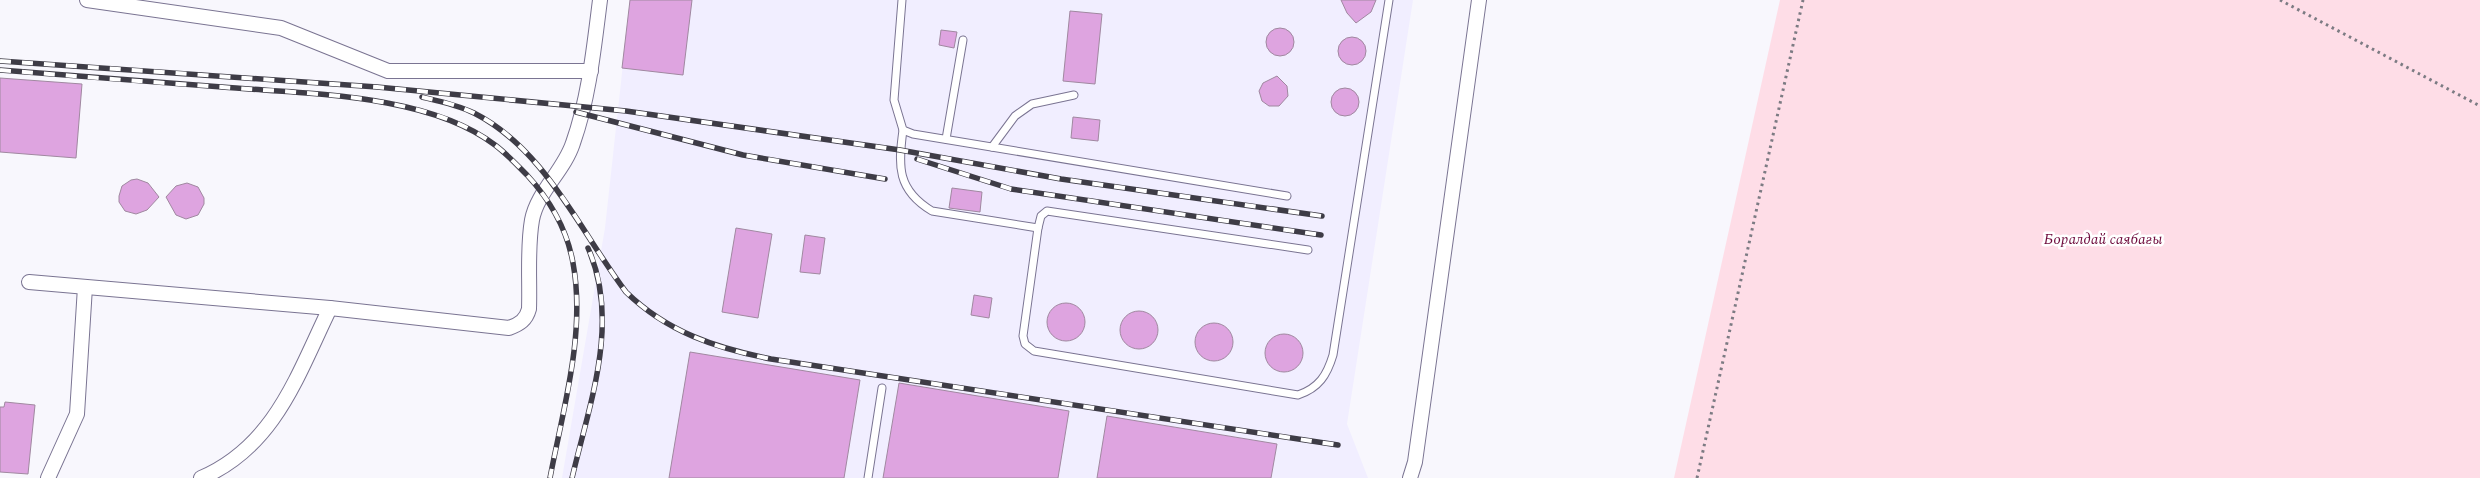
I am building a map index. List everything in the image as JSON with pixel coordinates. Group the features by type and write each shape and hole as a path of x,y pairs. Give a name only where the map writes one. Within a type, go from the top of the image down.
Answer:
{"street":[{"path":"87,0 281,28 388,71 591,71"},
{"path":"29,282 330,308 509,328 526,319 530,308 532,220 537,204 564,165 574,143 591,71 600,0"},
{"path":"1410,478 1415,462 1479,0"},
{"path":"48,478 77,414 85,287"},
{"path":"201,478 221,469 261,436 278,414 330,308"}],"lane":[{"path":"902,0 894,100 903,130 899,164 901,174 908,189 919,204 932,211 1038,228"},
{"path":"1308,250 1047,211 1041,216 1038,228 1023,336 1025,344 1034,351 1298,395 1308,392 1328,372 1333,355 1389,0"},
{"path":"946,139 963,40"},
{"path":"992,147 1016,116 1032,104 1074,95"},
{"path":"903,130 992,147 1287,196"},
{"path":"868,478 882,388"}],"path":[{"path":"1697,478 1804,0"},
{"path":"2280,0 2480,106"}],"shaded area":[{"path":"630,0 1413,0 1347,424 1368,478 562,478 605,228"}],"green space":[{"name":"Боралдай саябағы","path":"1780,0 2480,0 2480,478 1674,478"}],"building":[{"path":"630,0 692,0 683,75 622,68"},
{"path":"1341,0 1376,0 1371,12 1356,23 1347,13"},
{"path":"1070,11 1102,14 1095,84 1063,81"},
{"path":"1280,28 1290,32 1294,42 1290,52 1280,56 1270,52 1266,42 1270,32"},
{"path":"941,30 957,32 954,48 939,45"},
{"path":"1352,37 1362,41 1366,51 1362,61 1352,65 1342,61 1338,51 1342,41"},
{"path":"1277,76 1287,86 1288,96 1279,106 1269,106 1262,101 1259,91 1263,83"},
{"path":"0,78 82,84 76,158 0,152"},
{"path":"1345,88 1355,92 1359,102 1355,112 1345,116 1335,112 1331,102 1335,92"},
{"path":"1073,117 1100,120 1098,141 1071,138"},
{"path":"137,179 148,183 159,197 147,210 136,214 125,211 119,202 119,196 122,186 131,180"},
{"path":"187,183 198,187 204,198 204,204 198,215 186,219 176,215 166,197 176,186"},
{"path":"952,188 982,192 980,212 949,208"},
{"path":"736,228 772,234 758,318 722,312"},
{"path":"805,235 825,238 820,274 800,272"},
{"path":"974,295 992,298 989,318 971,315"},
{"path":"1066,303 1080,308 1085,322 1080,336 1066,341 1052,336 1047,322 1052,308"},
{"path":"1139,311 1153,316 1158,330 1153,344 1139,349 1125,344 1120,330 1125,316"},
{"path":"1214,323 1228,328 1233,342 1228,356 1214,361 1200,356 1195,342 1200,328"},
{"path":"1284,334 1298,339 1303,353 1298,367 1284,372 1270,367 1265,353 1270,339"},
{"path":"690,352 860,380 844,478 669,478"},
{"path":"899,383 1069,411 1058,478 883,478"},
{"path":"5,402 35,405 28,474 0,472 0,407 4,407"},
{"path":"1107,416 1277,444 1271,478 1097,478"}],"railway":[{"path":"0,61 377,87 626,111 900,150 1061,179 1322,216"},
{"path":"0,70 364,99 435,115 467,128 495,145 527,175 550,205 567,238 573,263 577,316 575,344 550,478"},
{"path":"422,97 468,110 499,129 541,169 626,292 658,318 675,328 712,344 771,359 1338,445"},
{"path":"576,112 743,155 885,179"},
{"path":"917,159 1011,189 1321,235"},
{"path":"572,478 593,393 602,334 602,305 597,276 588,248"}]}
